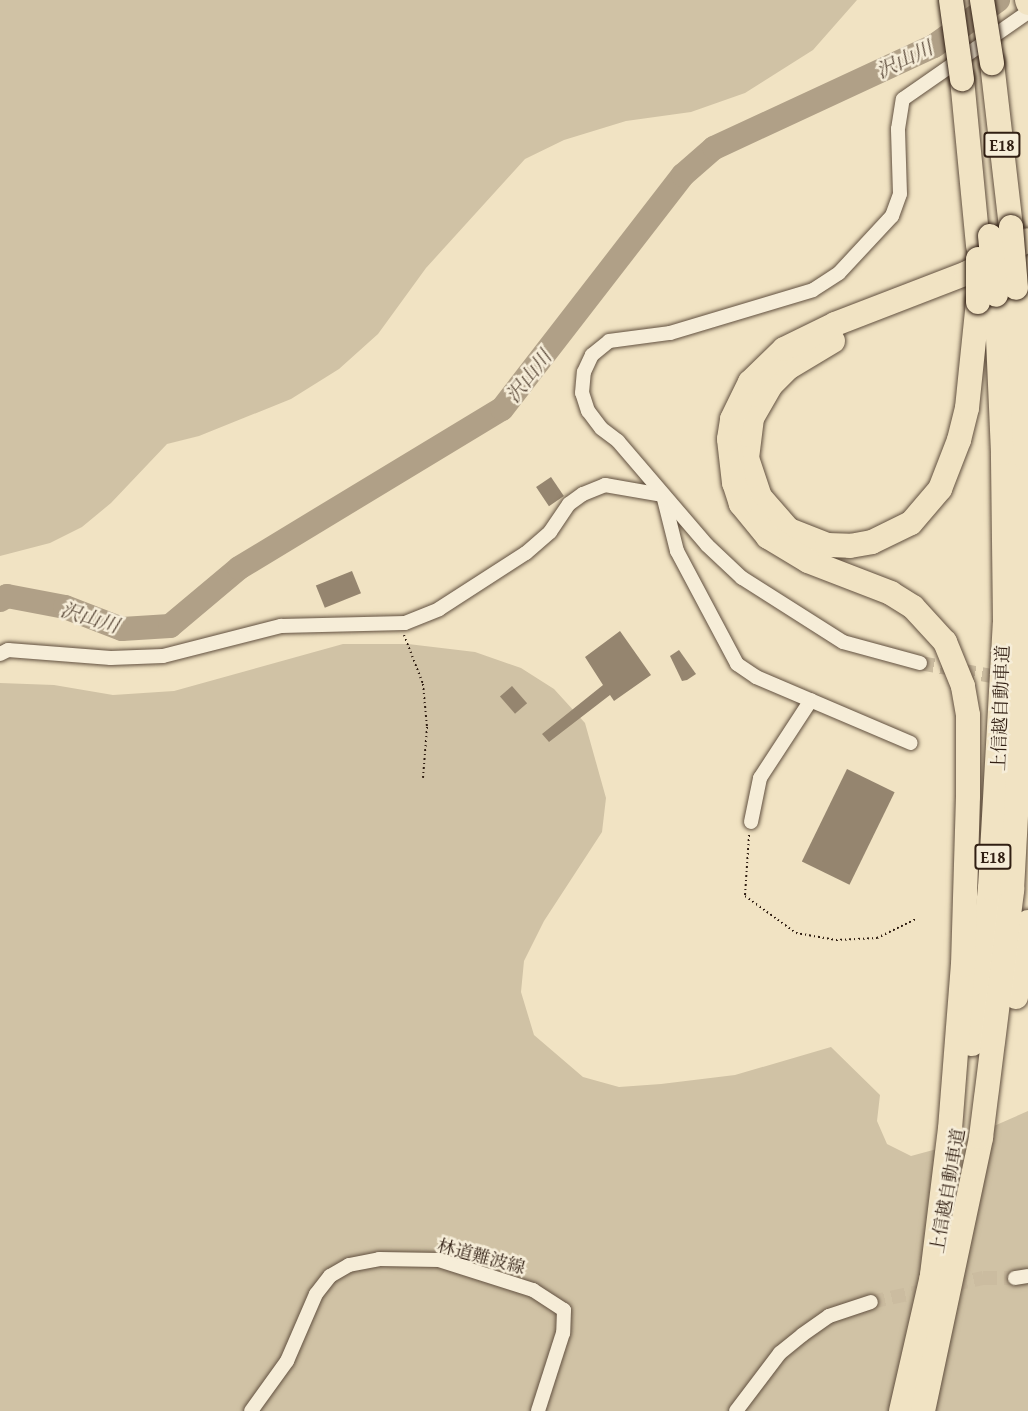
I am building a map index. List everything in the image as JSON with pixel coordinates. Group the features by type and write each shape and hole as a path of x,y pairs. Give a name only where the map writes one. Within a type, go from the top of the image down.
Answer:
{"highway":[{"path":"931,1283 950,1129 963,965 968,715 963,686 945,642 913,607 891,593 793,554 760,529 741,504 734,483 729,439 732,419 750,382 784,348 835,324 967,273 1002,237 975,72 951,0"},
{"name":"上信越自動車道","path":"901,1411 931,1283 975,1020 998,794 1005,536 997,295 1002,237 975,72 960,0"},
{"name":"上信越自動車道","path":"975,72 982,0"},
{"path":"997,295 972,374 959,440 940,489 927,507 892,535 850,546 827,545 789,530 760,497 747,458 752,418 771,385 812,351 962,291 1028,259"},
{"name":"上信越自動車道","path":"924,1411 948,1308 993,1059 1018,810 1027,543 997,295"},
{"path":"948,1308 985,1161 1028,922"}],"street":[{"path":"920,663 865,650 816,627 742,578 663,495 588,411 582,393 584,372 592,356 609,341 670,333 813,290 839,273 892,216 900,195 898,129 903,99 1028,12"},
{"path":"0,654 8,650 111,658 163,656 281,626 400,623 439,609 526,552 550,532 569,504 583,494 605,485 663,495"},
{"path":"663,495 677,551 737,664 756,677 910,743"},
{"path":"751,822 760,778 811,700"},
{"name":"林道難波線","path":"251,1411 287,1361 316,1294 330,1276 349,1265 379,1259 439,1260 533,1290 564,1310 563,1334 538,1411"},
{"path":"736,1411 780,1353 801,1335 830,1316 871,1302"}],"path":[{"path":"400,623 423,684 427,727 423,778"},
{"path":"751,822 744,865 745,896 796,933 836,940 878,938 916,919"}],"shaded area":[{"path":"0,0 857,0 813,50 745,93 691,112 626,121 564,140 525,159 426,268 378,334 339,369 291,399 199,436 167,444 111,503 82,527 50,543 0,556"},
{"path":"343,644 408,644 475,652 521,668 554,689 585,723 606,798 602,832 544,921 524,961 521,992 534,1035 583,1077 619,1087 661,1084 735,1075 831,1047 880,1095 877,1121 887,1144 911,1156 948,1146 1028,1111 1028,1411 0,1411 0,683 54,685 113,695 174,691"}],"building":[{"path":"551,477 564,496 549,506 536,487"},
{"path":"352,571 361,593 325,608 316,586"},
{"path":"620,631 651,675 614,701 610,695 549,742 542,734 603,685 585,657"},
{"path":"679,650 696,674 682,681 670,656"},
{"path":"512,686 527,703 515,714 500,696"},
{"path":"847,769 895,792 849,885 802,862"}],"waterway":[{"name":"沢山川","path":"0,600 7,596 65,607 122,629 170,626 239,568 502,409 683,175 714,148 934,46 998,0"}],"tunnel":[{"path":"920,663 1008,679"},
{"path":"871,1302 983,1278 1015,1278"}]}
